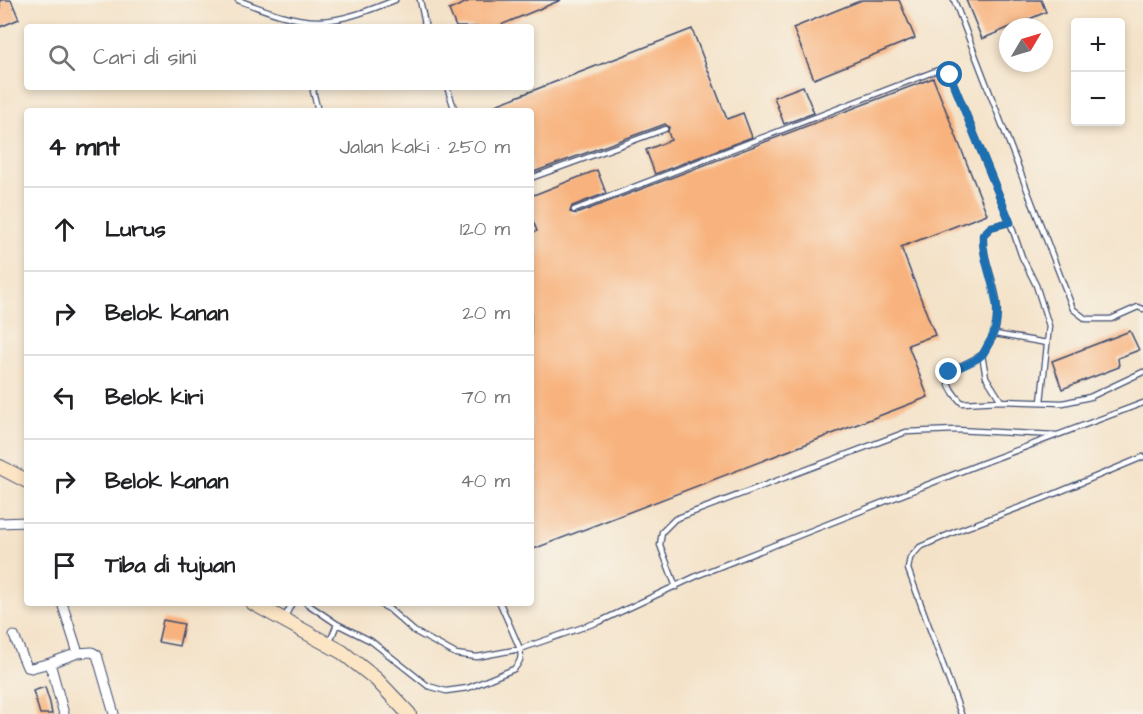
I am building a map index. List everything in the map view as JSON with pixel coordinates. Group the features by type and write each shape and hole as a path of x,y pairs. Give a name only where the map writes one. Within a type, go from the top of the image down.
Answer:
{"main road":[{"path":"0,467 24,479"},
{"path":"258,606 342,652 376,679 409,714"}],"street":[{"path":"0,523 24,522"},
{"path":"63,606 78,653"},
{"path":"14,636 27,667 31,668 78,653 92,652 97,655 114,714"},
{"path":"50,663 64,714"}],"lane":[{"path":"238,0 295,19 321,21 343,17 395,0"},
{"path":"420,0 424,24"},
{"path":"954,0 1073,309 1086,319 1111,319 1138,307 1143,309"},
{"path":"574,210 927,74 945,70 950,75 1044,308 1049,326 1041,402"},
{"path":"314,90 317,108"},
{"path":"448,90 454,108"},
{"path":"534,177 665,129"},
{"path":"1010,222 991,227 983,235 982,245 997,297 995,334 982,355 949,372 947,376 947,383 962,403 1001,400 1063,403 1090,397 1143,372"},
{"path":"995,334 1047,343"},
{"path":"982,355 986,378 1001,400"},
{"path":"384,606 414,631 456,654 477,657 520,649 601,621 701,574 980,464 1143,403"},
{"path":"676,587 660,545 662,532 675,519 906,432 956,430 1059,435"},
{"path":"961,714 908,569 910,558 920,547 1143,457"},
{"path":"284,620 291,606"},
{"path":"310,606 337,624 371,641 428,686 446,691 468,688 514,669 522,657 501,606"},
{"path":"329,644 337,624"}],"building":[{"path":"0,0 11,0 19,19 0,27"},
{"path":"472,0 561,0 503,24 455,24 449,10"},
{"path":"862,0 899,0 915,38 814,79 793,28"},
{"path":"966,0 1041,0 1046,12 1032,18 999,18 999,32 982,39"},
{"path":"692,29 727,119 743,113 752,137 655,174 646,150 671,140 669,127 665,124 534,172 534,108 488,108"},
{"path":"933,78 987,214 901,247 935,335 908,345 928,397 534,549 534,232 537,231 534,224 534,195 597,170 606,193 572,206 570,212 576,214"},
{"path":"803,86 814,113 784,124 774,97"},
{"path":"1130,331 1139,350 1118,358 1119,367 1062,389 1052,361"},
{"path":"163,620 184,624 179,646 158,642"},
{"path":"45,687 52,714 40,714 33,691"}],"route":[{"path":"949,372 982,355 995,334 997,297 982,245 983,235 991,227 1010,222 950,75"}]}
